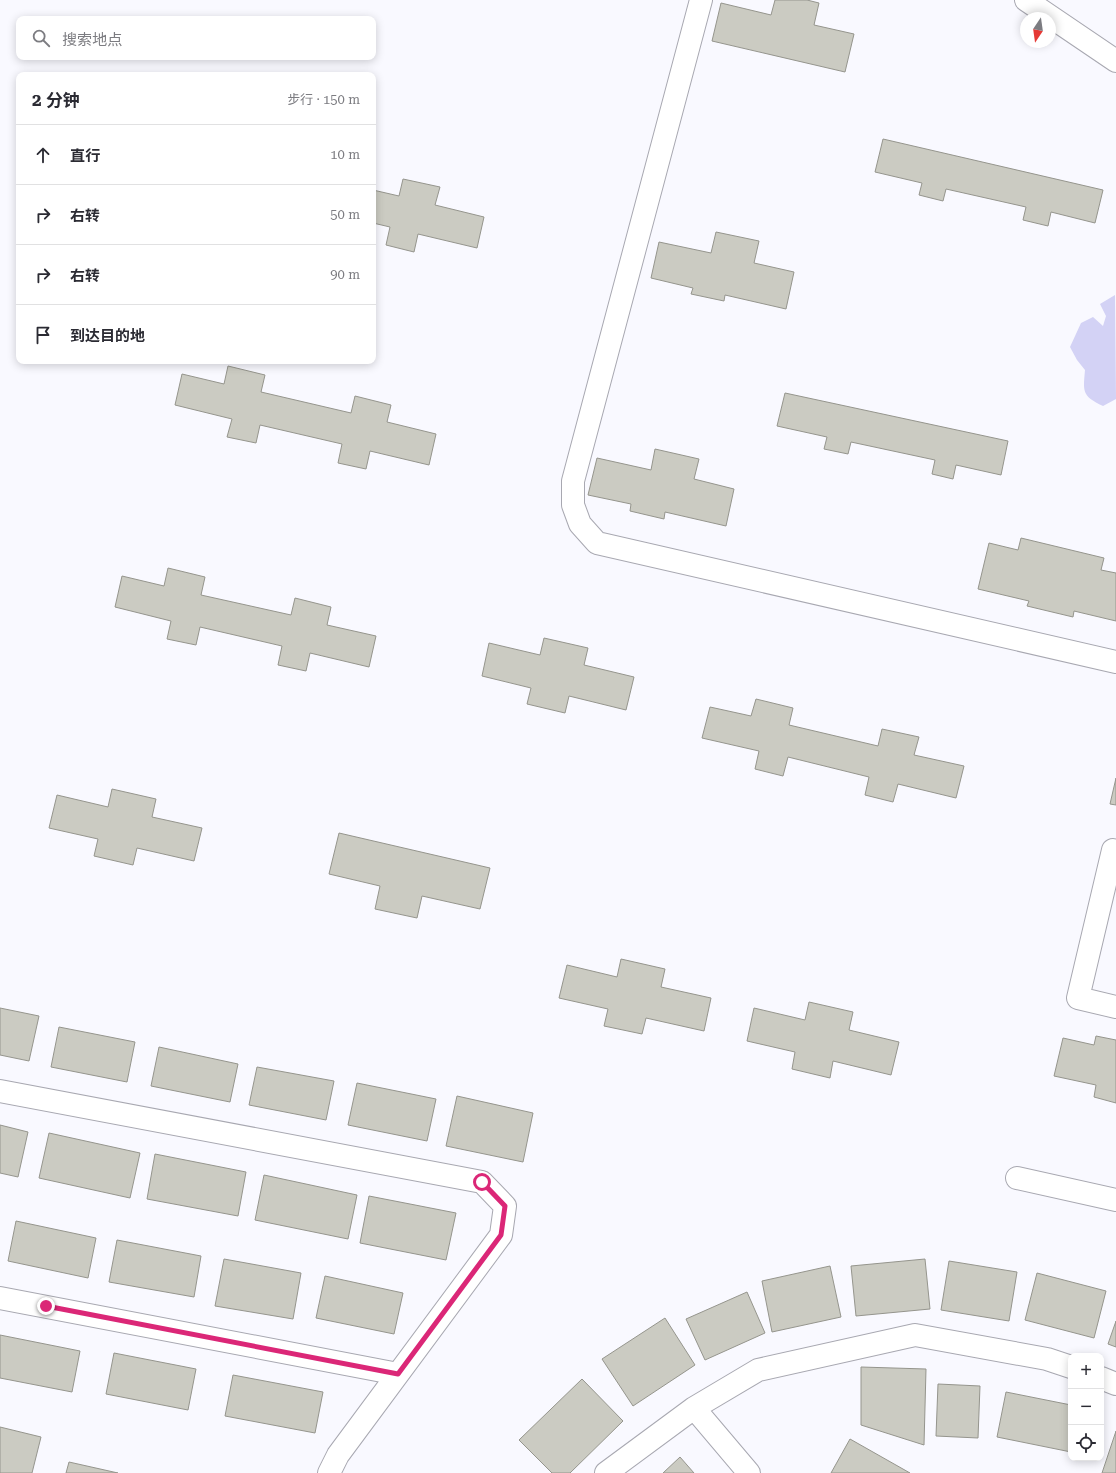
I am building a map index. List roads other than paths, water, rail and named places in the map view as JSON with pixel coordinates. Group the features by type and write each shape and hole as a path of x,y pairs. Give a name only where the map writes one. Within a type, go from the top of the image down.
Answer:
{"street":[{"path":"701,0 573,481 573,505 580,524 597,543 1116,662"},
{"path":"1026,0 1116,61"},
{"path":"1116,851 1113,850 1078,998 1116,1007"},
{"path":"0,1091 482,1182 505,1206 501,1235 338,1455 329,1473"},
{"path":"1017,1178 1116,1200"},
{"path":"0,1298 398,1374"},
{"path":"606,1473 694,1408 758,1370 914,1335 1047,1359 1068,1366"},
{"path":"1104,1379 1116,1384"},
{"path":"694,1408 748,1473"}]}
